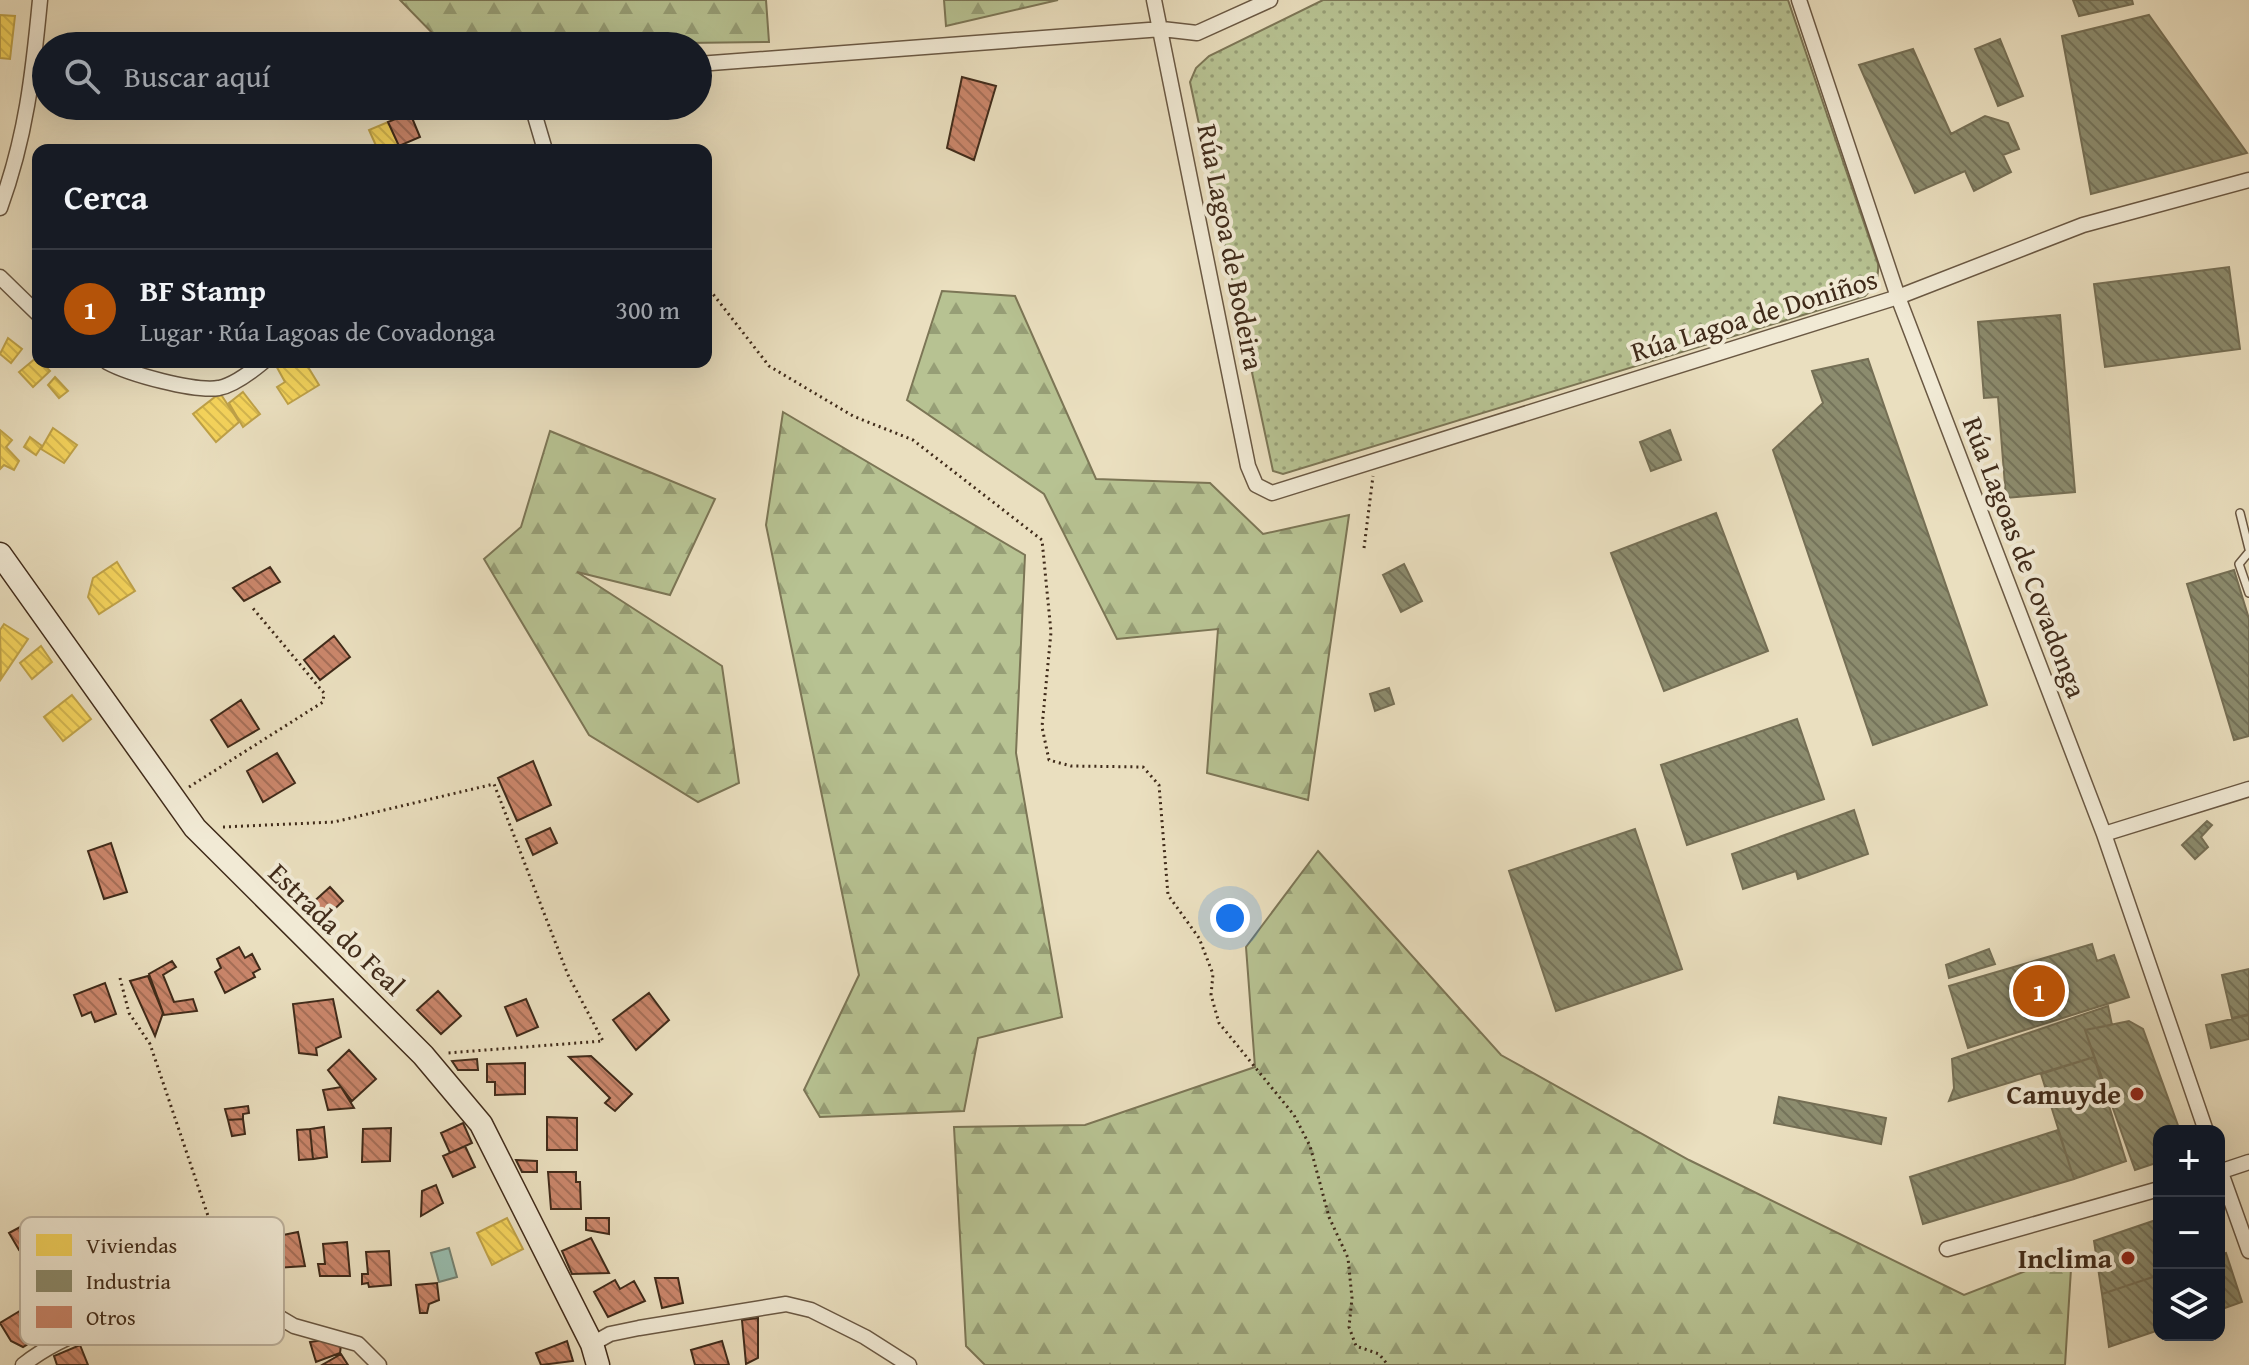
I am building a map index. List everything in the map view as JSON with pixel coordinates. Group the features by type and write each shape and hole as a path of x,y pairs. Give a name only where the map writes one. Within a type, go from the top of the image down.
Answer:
{"main road":[{"name":"Estrada do Feal","path":"0,554 195,828 423,1055 481,1124 595,1355"}],"street":[{"path":"37,32 40,0"},
{"name":"Rúa Lagoa de Bodeira","path":"1154,0 1248,466 1256,485 1272,493"},
{"path":"712,63 1162,29 1197,33 1270,0"},
{"name":"Rúa Lagoas de Covadonga","path":"1799,0 1898,297 2104,834 2204,1125"},
{"path":"0,208 18,160 32,84"},
{"path":"536,120 543,144"},
{"name":"Rúa Lagoa de Doniños","path":"1272,493 1898,297 2083,225 2249,180"},
{"path":"0,277 32,308"},
{"path":"127,368 182,385 219,388 256,368"},
{"path":"2104,834 2249,789"},
{"path":"2225,1168 2249,1162"},
{"path":"2225,1186 2249,1251"},
{"path":"1947,1249 2153,1191"},
{"path":"595,1355 625,1331 786,1304 811,1310 865,1337 909,1365"},
{"path":"284,1320 294,1326 358,1344 379,1365"},
{"path":"23,1365 37,1353 55,1345"}],"lane":[{"path":"2240,513 2249,550 2239,564 2249,593"}],"path":[{"path":"712,293 769,366 853,416 913,440 1042,540 1051,632 1042,727 1049,760 1071,766 1143,767 1159,785 1168,895 1199,938 1213,974 1211,995 1219,1023 1294,1115 1310,1146 1329,1217 1348,1258 1352,1298 1349,1327 1356,1346 1379,1354 1388,1365"},
{"path":"1364,548 1375,461"},
{"path":"173,797 323,702 324,693 251,606"},
{"path":"195,828 334,822 494,784 568,975 603,1041 423,1055"},
{"path":"120,978 129,1013 150,1044 208,1217"}],"green space":[{"path":"400,0 766,0 769,42 712,43 712,32 431,32"},
{"path":"944,0 1058,0 946,26"},
{"path":"1323,0 1788,0 1878,264 1876,282 1865,296 1283,474 1273,471 1190,82 1196,68 1209,56"},
{"path":"942,291 1015,296 1096,479 1210,483 1263,534 1349,515 1308,800 1207,773 1218,629 1117,639 1044,494 907,400"},
{"path":"783,412 1025,555 1016,753 1062,1017 978,1038 964,1111 820,1117 804,1090 859,975 766,525"},
{"path":"550,431 715,499 670,595 577,572 722,666 739,783 698,802 589,735 484,559 521,527"},
{"path":"1318,851 1501,1055 1689,1160 1964,1295 2072,1253 2065,1365 985,1365 966,1346 954,1127 1085,1125 1255,1067 1246,947"}],"shaded area":[{"path":"449,1248 457,1277 439,1282 431,1253"}],"building: Viviendas":[{"path":"0,15 15,16 10,59 0,58"},
{"path":"388,122 398,144 375,144 369,130"},
{"path":"8,338 22,349 11,363 0,354"},
{"path":"32,361 32,368 47,368 50,371 33,387 19,372"},
{"path":"277,368 309,368 319,385 288,404 277,387 285,382"},
{"path":"55,377 68,391 59,398 48,385"},
{"path":"243,392 260,414 243,427 229,403"},
{"path":"220,393 239,422 216,442 193,414"},
{"path":"53,428 77,445 64,463 41,449"},
{"path":"0,430 12,440 6,447 19,461 14,470 4,465 0,469"},
{"path":"30,437 42,446 36,455 24,447"},
{"path":"117,562 135,591 99,614 88,597 93,578"},
{"path":"4,624 28,639 1,679 0,630"},
{"path":"41,646 52,662 32,679 20,663"},
{"path":"72,695 91,719 63,741 44,717"},
{"path":"507,1218 523,1249 492,1265 477,1233"}],"building: Industria":[{"path":"2073,0 2132,0 2133,4 2079,16"},
{"path":"2149,15 2247,153 2091,194 2062,36"},
{"path":"2000,39 2023,96 1998,106 1975,49"},
{"path":"1913,49 1951,134 1985,116 2008,123 2019,149 2003,155 2011,172 1974,191 1965,171 1915,193 1859,65"},
{"path":"2229,267 2240,349 2105,367 2094,284"},
{"path":"2060,315 2075,492 2006,498 1998,397 1984,398 1978,322"},
{"path":"1868,359 1987,705 1873,745 1773,450 1823,403 1812,371"},
{"path":"1670,430 1681,460 1651,471 1640,442"},
{"path":"1716,513 1768,651 1664,691 1611,553"},
{"path":"1404,564 1422,601 1401,612 1383,575"},
{"path":"2234,570 2249,619 2249,736 2234,740 2187,584"},
{"path":"1389,688 1394,704 1375,711 1370,694"},
{"path":"1797,719 1824,799 1687,845 1661,765"},
{"path":"1854,810 1868,854 1798,879 1796,871 1743,889 1732,854"},
{"path":"2207,821 2212,825 2201,837 2208,847 2195,859 2182,845"},
{"path":"1635,829 1682,969 1556,1011 1509,871"},
{"path":"2092,944 2097,961 2114,955 2129,997 1968,1048 1949,986"},
{"path":"1989,949 1995,964 1949,978 1946,965"},
{"path":"2249,969 2249,1014 2232,1018 2222,975"},
{"path":"2108,1006 2112,1025 2085,1030 2094,1057 1949,1101 1954,1088 1952,1059"},
{"path":"2249,1015 2249,1039 2211,1048 2206,1025"},
{"name":"Camuyde","path":"2129,1021 2143,1029 2178,1125 2153,1125 2153,1164 2135,1170 2085,1030"},
{"path":"2094,1057 2126,1161 2074,1179 2041,1074"},
{"path":"1779,1097 1886,1118 1881,1144 1774,1123"},
{"path":"2058,1130 2074,1179 1923,1224 1910,1177"},
{"name":"Inclima","path":"2153,1221 2153,1277 2102,1294 2094,1241"},
{"path":"2225,1253 2242,1302 2225,1308 2225,1269"},
{"path":"2153,1277 2153,1332 2109,1347 2102,1294"}],"building: Otros":[{"path":"962,77 996,86 974,160 947,148"},
{"path":"413,120 420,137 398,144 388,122"},
{"path":"270,567 280,582 244,601 233,588"},
{"path":"334,636 350,657 320,680 304,660"},
{"path":"241,700 259,729 228,747 211,720"},
{"path":"277,753 295,783 263,802 247,771"},
{"path":"533,761 551,805 517,821 498,778"},
{"path":"550,828 557,843 533,855 526,839"},
{"path":"111,843 127,892 104,899 88,851"},
{"path":"330,887 343,901 324,919 310,905"},
{"path":"239,947 245,958 252,954 260,969 253,973 255,977 225,993 215,972 221,968 217,959"},
{"path":"172,961 176,967 163,975 174,1002 193,999 197,1011 164,1015 149,974"},
{"path":"148,976 163,1013 155,1036 130,981"},
{"path":"105,983 116,1014 95,1022 91,1012 82,1016 74,995"},
{"path":"438,991 461,1016 441,1034 417,1010"},
{"path":"649,993 669,1020 636,1050 613,1020"},
{"path":"333,999 341,1037 316,1048 317,1055 299,1053 293,1004"},
{"path":"526,999 538,1027 517,1036 505,1007"},
{"path":"349,1050 376,1079 352,1101 328,1070"},
{"path":"591,1056 632,1094 615,1111 605,1103 610,1098 569,1057"},
{"path":"477,1059 478,1070 458,1070 452,1061"},
{"path":"525,1063 525,1094 495,1095 495,1082 487,1082 487,1064"},
{"path":"341,1087 354,1108 328,1110 323,1090"},
{"path":"248,1106 249,1113 243,1114 243,1119 228,1120 225,1109"},
{"path":"547,1117 577,1118 577,1150 547,1150"},
{"path":"243,1119 245,1134 232,1136 228,1120"},
{"path":"463,1123 472,1143 450,1153 441,1133"},
{"path":"324,1127 327,1157 313,1159 310,1129"},
{"path":"391,1128 390,1161 362,1162 363,1129"},
{"path":"310,1129 313,1159 299,1160 297,1130"},
{"path":"465,1146 475,1167 453,1177 443,1156"},
{"path":"516,1160 537,1161 537,1172 522,1172"},
{"path":"548,1172 576,1172 576,1182 580,1182 581,1209 551,1209"},
{"path":"436,1185 443,1203 421,1216 422,1191"},
{"path":"586,1218 609,1218 609,1234 586,1230"},
{"path":"20,1227 20,1250 19,1250 9,1233"},
{"path":"298,1232 305,1266 284,1267 284,1235"},
{"path":"591,1238 609,1273 572,1274 562,1251"},
{"path":"347,1242 350,1276 320,1276 318,1264 325,1264 323,1244"},
{"path":"389,1251 391,1285 369,1287 368,1283 362,1284 362,1274 368,1274 366,1252"},
{"path":"655,1278 678,1278 683,1303 662,1308"},
{"path":"615,1280 620,1289 634,1281 645,1301 608,1317 594,1292"},
{"path":"437,1283 439,1300 429,1304 427,1313 420,1313 416,1285"},
{"path":"20,1311 20,1345 26,1345 23,1347 11,1341 0,1323"},
{"path":"758,1318 758,1358 746,1364 742,1320"},
{"path":"324,1340 341,1345 340,1353 316,1362 310,1342"},
{"path":"567,1341 573,1361 541,1365 536,1353"},
{"path":"722,1341 729,1365 695,1365 691,1350"},
{"path":"80,1345 88,1365 57,1365 54,1356"},
{"path":"341,1354 348,1365 322,1365"}],"place":[{"name":"BF Stamp","path":"2039,991"},
{"name":"Camuyde","path":"2137,1094"},
{"name":"Inclima","path":"2128,1258"}]}
